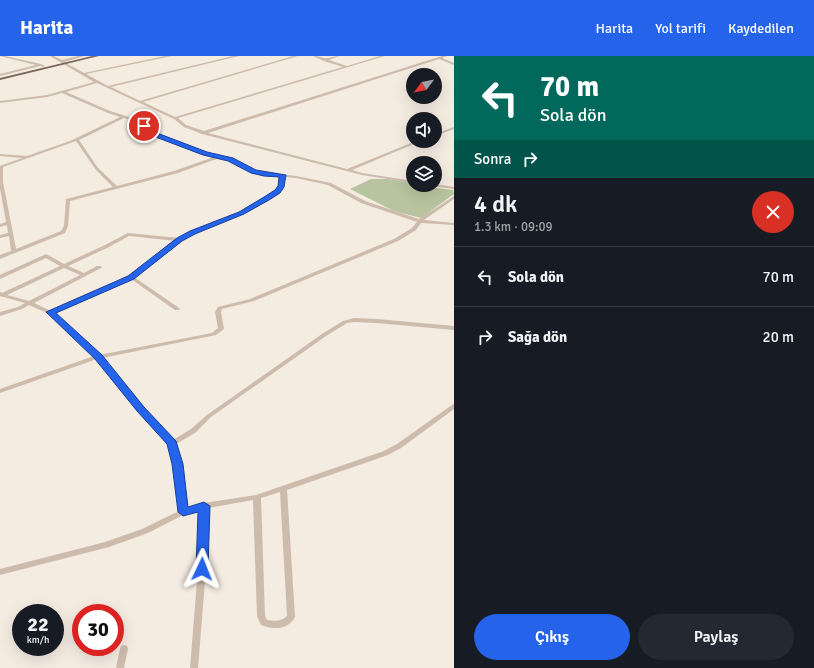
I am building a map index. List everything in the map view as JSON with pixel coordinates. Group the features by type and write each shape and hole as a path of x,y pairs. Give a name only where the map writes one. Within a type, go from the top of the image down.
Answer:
{"main road":[{"path":"0,77 87,56"},
{"path":"0,77 42,66 97,56"}],"street":[{"path":"1,56 42,66"},
{"path":"52,56 97,82 175,118 185,126 348,170 406,181"},
{"path":"63,62 82,56"},
{"path":"83,74 170,56"},
{"path":"108,87 237,56"},
{"path":"140,102 296,56"},
{"path":"315,56 347,67"},
{"path":"325,60 337,56"},
{"path":"175,118 383,56"},
{"path":"203,132 445,56"},
{"path":"439,58 454,64"},
{"path":"0,102 63,92 97,82"},
{"path":"63,92 76,99 134,120 155,134 205,154 230,159 253,172 283,175 329,184 363,202 420,221 454,224"},
{"path":"14,252 8,223 0,167 77,140 123,117"},
{"path":"442,132 454,128"},
{"path":"77,140 97,169 116,187"},
{"path":"348,170 406,146"},
{"path":"0,155 29,157"},
{"path":"0,257 63,232 66,226 68,200 176,172 218,157"},
{"path":"51,312 131,277 180,240 208,225 241,213 278,192 282,186 283,175"},
{"path":"442,186 454,188"},
{"path":"0,391 98,357 214,334 221,329 218,312 220,308 252,300 396,240 414,229 420,221 454,197"},
{"path":"0,226 8,223"},
{"path":"0,237 10,234"},
{"path":"1,294 105,247 128,234 180,240"},
{"path":"0,277 46,256 63,266 85,275"},
{"path":"0,314 20,308 99,267"},
{"path":"131,277 177,309"},
{"path":"1,294 51,312 98,357 140,409 172,443 177,464 183,512"},
{"path":"172,443 193,431 209,416 324,335 345,322 354,320 377,321 454,328"},
{"path":"0,572 106,545 145,531 183,512 204,506 257,497 386,453 399,446 453,409"},
{"path":"257,497 260,616 264,623 277,625 289,621 291,617 283,489"},
{"path":"194,668 202,569 204,506"},
{"path":"120,668 122,656"}],"green space":[{"path":"371,179 388,179 406,182 406,192 442,192 442,189 453,190 454,194 421,218 394,211 350,189"}],"route":[{"path":"144,126 148,131 155,134 205,154 230,159 253,172 283,175 282,186 278,192 241,213 192,232 171,246 150,264 131,277 51,312 60,323 98,357 140,409 172,443 177,464 183,512 204,506 202,569"}]}
